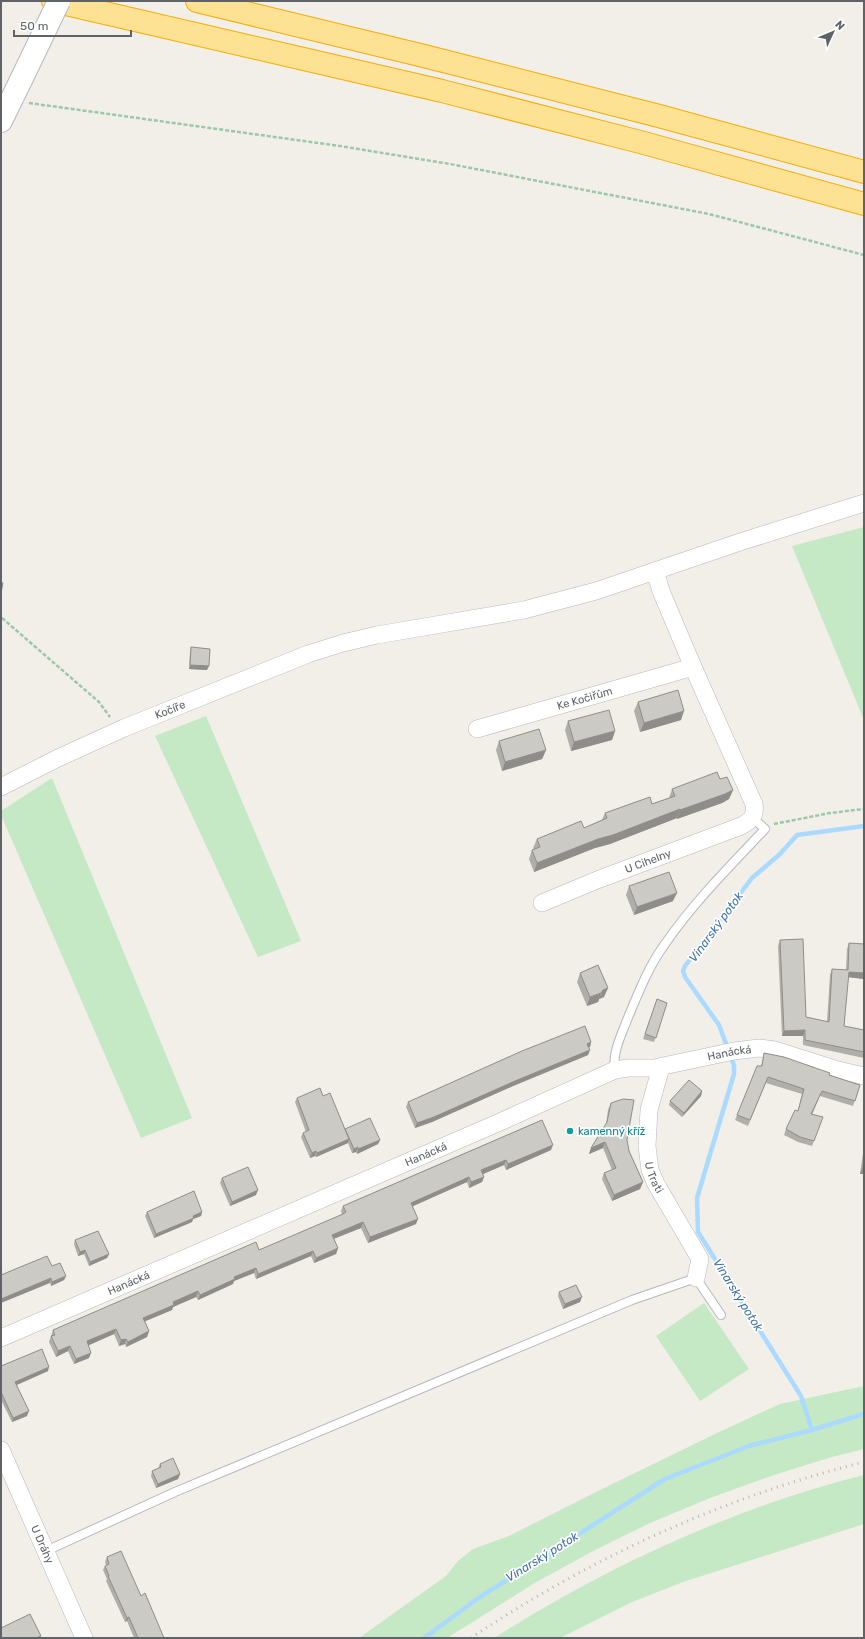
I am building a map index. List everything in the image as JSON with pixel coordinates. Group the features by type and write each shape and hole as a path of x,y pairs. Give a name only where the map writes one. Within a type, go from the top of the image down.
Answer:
{"highway":[{"path":"53,1 442,91 637,141 864,204"},
{"path":"197,1 424,56 659,116 864,172"}],"main road":[{"path":"1,121 59,1"}],"street":[{"name":"Kočíře","path":"1,787 56,759 116,732 308,654 343,643 377,635 524,610 596,591 755,537 864,503"},
{"path":"655,571 661,591 693,667 754,804 759,824"},
{"name":"Ke Kočiřům","path":"477,729 693,667"},
{"name":"U Cihelny","path":"542,903 597,880 741,826 759,824"},
{"name":"Hanácká","path":"1,1338 500,1122 614,1070 628,1068 648,1069 728,1052 751,1048 768,1048 834,1069 864,1076"},
{"name":"U Trati","path":"661,1067 649,1110 647,1146 650,1170 656,1184 700,1259 696,1278"},
{"name":"U Dráhy","path":"1,1450 84,1638"}],"lane":[{"path":"614,1070 614,1059 619,1040 646,976 664,944 759,824"},
{"path":"46,1551 175,1492 632,1300 696,1278 721,1315"}],"path":[{"path":"11,100 340,146 450,164 709,214 864,255"},
{"path":"2,618 99,702 111,719 116,732"},
{"path":"759,824 864,809"}],"green space":[{"path":"864,527 864,720 792,546"},
{"path":"206,716 301,941 258,957 155,736"},
{"path":"52,778 192,1118 141,1138 1,815 1,811"},
{"path":"704,1303 749,1369 700,1401 656,1336"},
{"path":"864,1386 864,1449 774,1475 710,1498 650,1523 593,1551 533,1584 447,1638 359,1638 446,1576 458,1561 473,1549 509,1536 717,1433 780,1404"},
{"path":"864,1475 864,1524 683,1582 632,1602 560,1638 494,1638 581,1587 627,1563 673,1542 719,1522 767,1504"}],"building":[{"path":"1,582 3,583 1,593"},
{"path":"191,647 210,649 209,666 190,665"},
{"path":"678,690 684,711 644,723 638,702"},
{"path":"609,710 615,731 574,742 568,721"},
{"path":"539,729 546,750 505,762 499,741"},
{"path":"717,772 720,779 727,777 733,790 613,835 598,839 537,863 532,850 540,847 537,839 581,821 584,828 607,818 605,813 650,797 652,804 675,796 672,789"},
{"path":"669,872 677,893 637,907 629,886"},
{"path":"803,939 806,1017 829,1022 832,969 848,970 849,943 864,944 864,973 849,972 844,1026 864,1030 864,1052 805,1040 805,1030 784,1031 780,940"},
{"path":"598,965 608,988 603,990 601,993 590,997 580,973"},
{"path":"657,999 667,1003 656,1038 645,1034"},
{"path":"585,1026 591,1042 587,1044 590,1050 417,1123 408,1102 522,1051"},
{"path":"764,1053 784,1057 830,1073 829,1075 860,1085 855,1101 822,1091 811,1114 823,1117 814,1141 800,1137 786,1129 795,1110 798,1111 804,1089 768,1077 750,1120 737,1115 757,1066 762,1066"},
{"path":"689,1080 702,1091 684,1113 670,1101"},
{"path":"320,1088 323,1096 330,1093 349,1139 317,1153 316,1151 312,1153 303,1133 309,1130 297,1098"},
{"path":"623,1099 634,1100 627,1140 629,1151 643,1182 614,1195 604,1173 616,1168 605,1142 591,1148 607,1122 611,1103"},
{"path":"370,1118 380,1140 358,1149 358,1147 354,1149 345,1129"},
{"path":"542,1120 553,1145 508,1164 506,1160 481,1170 484,1177 471,1182 469,1177 411,1203 418,1219 370,1237 363,1222 332,1235 338,1248 316,1258 313,1251 258,1274 256,1268 234,1277 235,1279 200,1295 198,1291 173,1302 174,1305 143,1318 149,1331 128,1342 126,1339 121,1340 116,1329 87,1341 91,1353 76,1359 70,1346 58,1351 51,1336 55,1335 53,1330 256,1242 259,1250 343,1214 346,1212 343,1206"},
{"path":"248,1167 258,1190 232,1202 222,1178"},
{"path":"194,1191 202,1212 193,1216 194,1218 156,1234 147,1212"},
{"path":"98,1231 109,1254 90,1262 85,1250 80,1252 75,1240"},
{"path":"47,1256 52,1266 60,1263 66,1276 52,1282 51,1278 1,1299 1,1275"},
{"path":"576,1285 582,1297 565,1304 559,1292"},
{"path":"42,1349 49,1367 15,1382 29,1411 13,1418 1,1392 1,1366"},
{"path":"173,1458 180,1474 158,1484 152,1471 161,1467 160,1464"},
{"path":"121,1551 141,1596 145,1593 164,1638 138,1638 129,1617 127,1618 105,1566 109,1564 107,1557"},
{"path":"30,1614 41,1636 36,1638 1,1638 1,1628"}],"waterway":[{"name":"Vinarský potok","path":"728,1049 719,1025 685,977 683,971 685,966 752,878 780,854 797,835 864,826"},
{"name":"Vinarský potok","path":"424,1638 480,1597 665,1479 749,1446 812,1430 801,1396 698,1232 697,1198 734,1074 734,1065 730,1056"},
{"path":"812,1430 864,1414"}],"railway":[{"path":"471,1638 516,1609 563,1582 611,1556 660,1533 760,1493 812,1476 864,1462"}],"place":[{"name":"kamenný kříž","path":"570,1131"}]}
